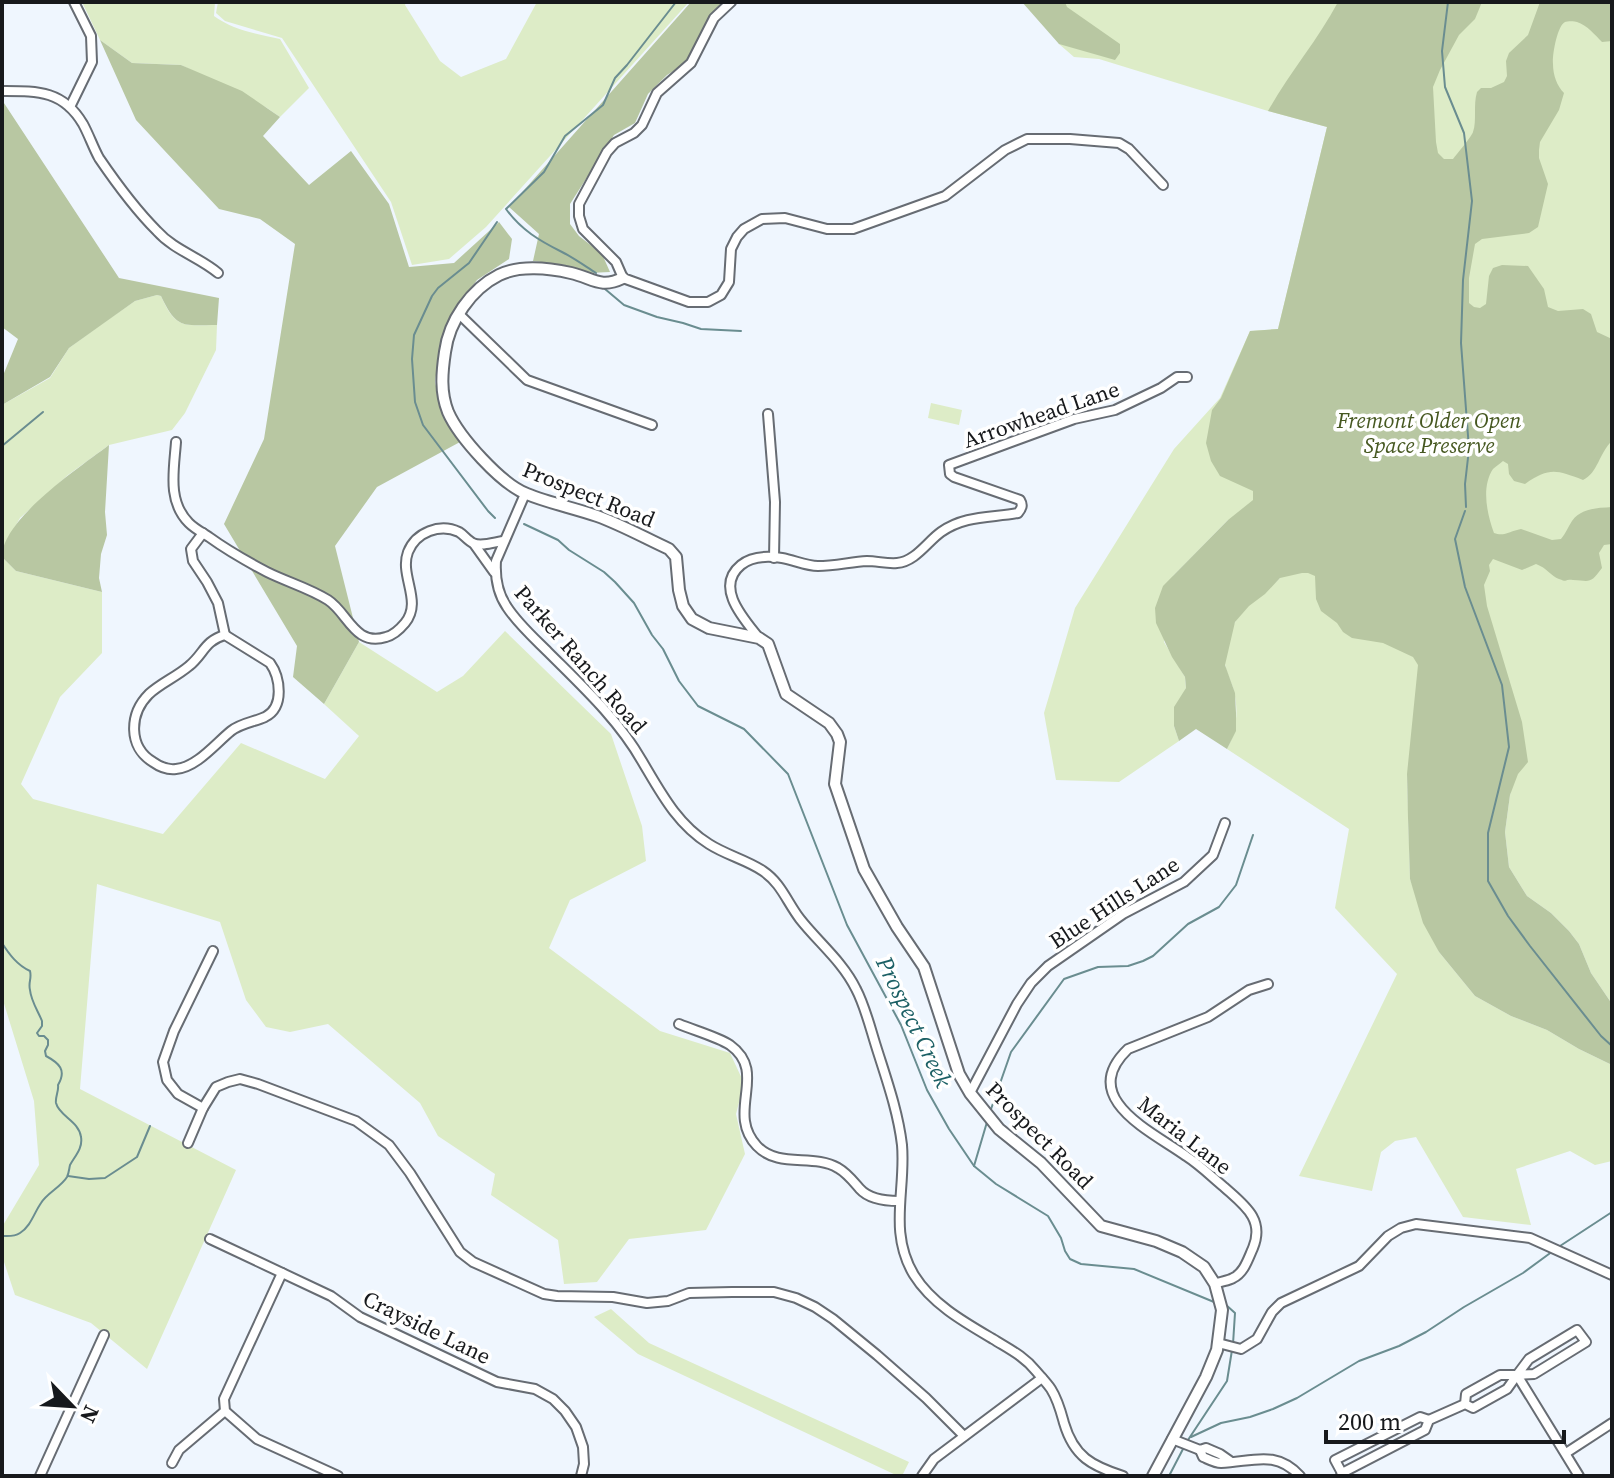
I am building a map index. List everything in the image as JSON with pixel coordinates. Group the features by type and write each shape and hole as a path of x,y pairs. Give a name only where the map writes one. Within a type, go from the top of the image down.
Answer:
{"street":[{"path":"70,107 85,80 93,49 91,36 74,2"},
{"path":"731,2 714,18 691,63 657,93 642,125 607,152 579,204 583,229 616,262 623,278 689,302 708,302 721,295 729,282 731,249 737,237 744,229 762,219 785,218 827,229 853,229 945,196 1005,150 1027,139 1119,143 1129,149 1163,185"},
{"path":"2,91 41,92 70,107 84,126 102,162 154,229 173,245 218,273"},
{"name":"Prospect Road","path":"623,278 611,284 571,273 535,268 506,272 483,285 459,314 446,341 441,380 448,412 469,445 506,482 525,494 599,517 669,549 676,557 683,606 692,619 709,628 759,638 768,644 786,694 829,723 837,734 840,742 835,784 864,869 924,967 959,1074 970,1093 999,1129 1041,1163 1101,1226 1156,1241 1182,1252 1204,1267 1217,1289"},
{"path":"459,314 527,380 652,425"},
{"name":"Arrowhead Lane","path":"759,638 739,612 729,581 733,573 750,559 774,558 816,566 871,561 900,564 911,559 942,531 956,523 971,518 1018,513 1022,504 1020,500 954,477 950,474 949,465 1074,419 1115,410 1177,377 1187,377"},
{"path":"768,414 775,502 774,558"},
{"path":"176,442 172,487 178,508 190,524 268,572 333,603 348,624 366,637 386,637 398,631 408,619 412,602 405,568 408,551 418,538 443,527 459,532 474,543 503,541"},
{"name":"Parker Ranch Road","path":"525,494 496,561 495,573 507,607 602,706 638,754 678,819 711,846 751,864 774,880 797,916 846,971 861,1002 897,1120 903,1163 900,1234 906,1259 915,1276 948,1311 1026,1359 1051,1389 1073,1446 1090,1462 1123,1476"},
{"path":"203,533 191,549 193,561 213,592 225,635 270,663 279,680 279,688 275,706 269,714 235,727 188,766 175,769 161,767 139,752 134,720 141,702 155,688 190,665 208,643 225,635"},
{"name":"Parker Ranch Road","path":"474,543 495,573"},
{"name":"Blue Hills Lane","path":"970,1093 1031,983 1048,966 1123,914 1184,882 1213,855 1225,823"},
{"path":"203,1108 178,1094 167,1080 163,1062 174,1031 213,951"},
{"name":"Maria Lane","path":"1217,1289 1242,1272 1258,1233 1255,1221 1246,1206 1190,1158 1128,1117 1117,1103 1110,1083 1111,1075 1128,1049 1208,1017 1249,990 1268,984"},
{"path":"679,1024 730,1045 742,1059 748,1071 743,1112 746,1127 758,1147 768,1155 781,1159 836,1166 862,1192 875,1198 899,1201"},
{"path":"188,1143 216,1087 240,1079 356,1121 389,1145 400,1158 460,1252 473,1262 544,1294 557,1296 613,1297 647,1303 668,1301 689,1293 774,1292 796,1298 833,1319 877,1355 964,1436"},
{"path":"1227,1346 1241,1349 1257,1339 1272,1312 1281,1303 1359,1266 1388,1236 1416,1224 1530,1238 1612,1275"},
{"name":"Crayside Lane","path":"210,1239 331,1296 360,1317 497,1382 535,1389 553,1399 576,1427 583,1447 581,1476"},
{"path":"282,1273 224,1399 225,1411 257,1439 338,1476"},
{"path":"1153,1476 1181,1443 1206,1377 1227,1346 1217,1289"},
{"path":"1465,1404 1466,1394 1500,1375 1517,1375 1534,1374 1586,1342 1577,1330 1529,1359 1517,1375 1507,1389 1473,1408 1465,1404"},
{"path":"40,1476 104,1335"},
{"path":"1517,1375 1579,1476"},
{"path":"922,1476 934,1459 1042,1378"},
{"path":"1429,1420 1425,1430 1342,1474 1335,1460 1420,1417 1429,1420 1465,1404"},
{"path":"172,1463 179,1450 225,1411"},
{"path":"1566,1453 1612,1423"},
{"path":"1181,1443 1200,1450 1206,1448 1230,1461 1268,1459 1284,1463 1300,1476"}],"green space":[{"path":"82,2 215,2 214,16 221,21 280,39 309,88 280,117 181,65 132,63 100,40"},
{"path":"218,2 406,2 440,61 461,77 506,59 537,2 689,2 486,227 449,259 412,265 391,202 282,38 225,21 216,13"},
{"path":"691,2 728,2 688,62 667,75 648,94 635,123 614,135 570,204 570,224 579,236 602,254 610,272 589,273 565,265 533,261 539,234 509,207"},
{"path":"1022,2 1065,2 1067,7 1120,44 1120,53 1115,60 1059,44"},
{"name":"Fremont Older Open Space Preserve","path":"1034,2 1612,2 1612,1004 1591,973 1579,944 1551,913 1527,896 1509,867 1505,832 1512,786 1407,774 1410,879 1439,952 1475,996 1612,1065 1612,1161 1595,1165 1570,1151 1516,1169 1531,1225 1463,1217 1416,1137 1395,1141 1381,1152 1372,1191 1299,1176 1397,974 1335,908 1349,829 1227,749 1235,727 1236,711 1235,696 1225,664 1232,630 1244,610 1280,578 1228,520 1173,576 1164,642 1185,677 1186,688 1174,726 1179,741 1119,782 1056,780 1044,713 1075,608 1174,449 1220,398 1250,331 1278,329 1327,127 1099,59 1074,57 1059,44"},
{"name":"Fremont Older Open Space Preserve","path":"1338,2 1482,2 1475,19 1459,35 1433,87 1438,153 1444,159 1453,159 1473,132 1477,92 1504,82 1509,53 1528,35 1540,2 1612,2 1612,41 1602,42 1581,23 1565,22 1560,29 1554,48 1553,68 1557,84 1564,93 1559,110 1540,142 1539,158 1548,184 1538,227 1529,233 1482,239 1475,244 1469,278 1469,303 1480,308 1486,304 1493,268 1502,265 1528,266 1544,289 1548,307 1558,311 1583,309 1591,314 1597,332 1612,339 1612,441 1592,473 1583,480 1553,472 1525,484 1514,481 1508,464 1503,461 1489,476 1486,492 1489,518 1494,533 1498,534 1521,529 1552,540 1561,539 1580,513 1612,507 1612,544 1604,545 1599,553 1602,568 1590,580 1565,581 1536,564 1522,570 1493,559 1484,585 1487,606 1522,722 1528,762 1518,774 1510,795 1505,832 1509,867 1527,896 1551,913 1579,944 1591,973 1612,1004 1612,1065 1475,996 1439,952 1423,923 1410,879 1407,774 1418,665 1413,657 1383,643 1352,638 1343,632 1321,611 1316,599 1315,576 1302,573 1280,578 1235,622 1225,665 1235,693 1236,731 1227,749 1196,729 1179,741 1174,726 1174,707 1186,688 1185,677 1156,623 1155,608 1163,586 1228,520 1253,500 1253,491 1220,476 1211,461 1206,443 1212,410 1221,398 1250,331 1278,329 1327,127 1268,111"},
{"path":"100,40 132,63 181,65 242,91 280,117 263,136 309,185 351,151 389,204 409,267 454,263 499,222 512,239 509,259 477,280 454,311 441,341 435,382 443,415 460,442 377,487 335,546 359,642 324,704 293,677 297,646 224,524 264,439 295,244 260,219 219,209 136,120"},
{"path":"2,100 119,278 219,298 217,325 182,323 172,315 161,296 135,301 69,348 50,377 2,405 2,378 18,339 2,327"},
{"path":"161,296 171,315 182,323 217,325 216,350 185,413 172,430 109,445 68,475 20,518 2,550 2,405 50,378 69,348 103,323 135,301"},
{"path":"931,403 962,410 959,425 928,418"},
{"path":"109,445 105,512 107,535 101,554 99,578 102,592 16,571 2,557 5,542 15,527 62,480"},
{"path":"2,557 16,571 102,592 102,653 60,697 21,784 33,799 163,834 241,743 325,779 359,736 324,704 359,642 437,692 463,676 505,631 611,734 642,826 646,861 570,900 549,948 660,1031 730,1053 744,1083 736,1114 745,1154 706,1230 629,1239 597,1282 564,1284 558,1240 491,1195 495,1174 438,1136 420,1103 328,1024 290,1032 266,1027 246,1000 220,922 97,884 80,1089 236,1170 147,1369 91,1323 15,1295 2,1256 2,1227 39,1165 34,1101 2,997"},
{"path":"611,1309 649,1343 909,1462 902,1476 638,1354 594,1317"}],"waterway":[{"name":"Prospect Creek","path":"596,273 531,234 506,209 544,172 565,136 603,105 615,78 676,2"},
{"path":"1448,2 1442,51 1445,87 1464,133 1472,201 1463,280 1461,343 1469,449 1466,507"},
{"name":"Prospect Creek","path":"495,518 423,425 415,402 412,359 414,335 432,296 469,263 497,222"},
{"path":"605,289 624,305 657,317 701,329 741,331"},
{"path":"2,446 43,412"},
{"path":"1465,511 1455,539 1465,587 1502,685 1509,747 1488,833 1488,881 1530,946 1612,1046"},
{"name":"Prospect Creek","path":"524,524 558,540 615,582 634,603 679,681 698,706 744,729 788,774 847,925 901,1025 927,1090 974,1166 996,1184 1048,1216 1070,1259 1081,1264 1134,1269 1214,1302"},
{"path":"990,1112 1011,1052 1064,979 1098,967 1128,966 1143,961 1153,956 1188,924 1219,907 1236,885 1253,835"},
{"path":"2,943 17,962 30,971 31,994 42,1021 37,1033 48,1040 46,1056 62,1071 56,1103 77,1127 81,1141 67,1177 44,1199 27,1227 16,1235 2,1236"},
{"path":"974,1166 987,1122"},
{"path":"68,1176 105,1178 137,1157 150,1126"},
{"path":"1560,1246 1612,1212"},
{"path":"1191,1437 1221,1423 1273,1409 1359,1361 1399,1346 1523,1273 1553,1251"},
{"name":"Prospect Creek","path":"1225,1304 1235,1313 1233,1344"},
{"name":"Prospect Creek","path":"1186,1443 1227,1381 1232,1350"},
{"name":"Prospect Creek","path":"1169,1476 1183,1449"}]}
